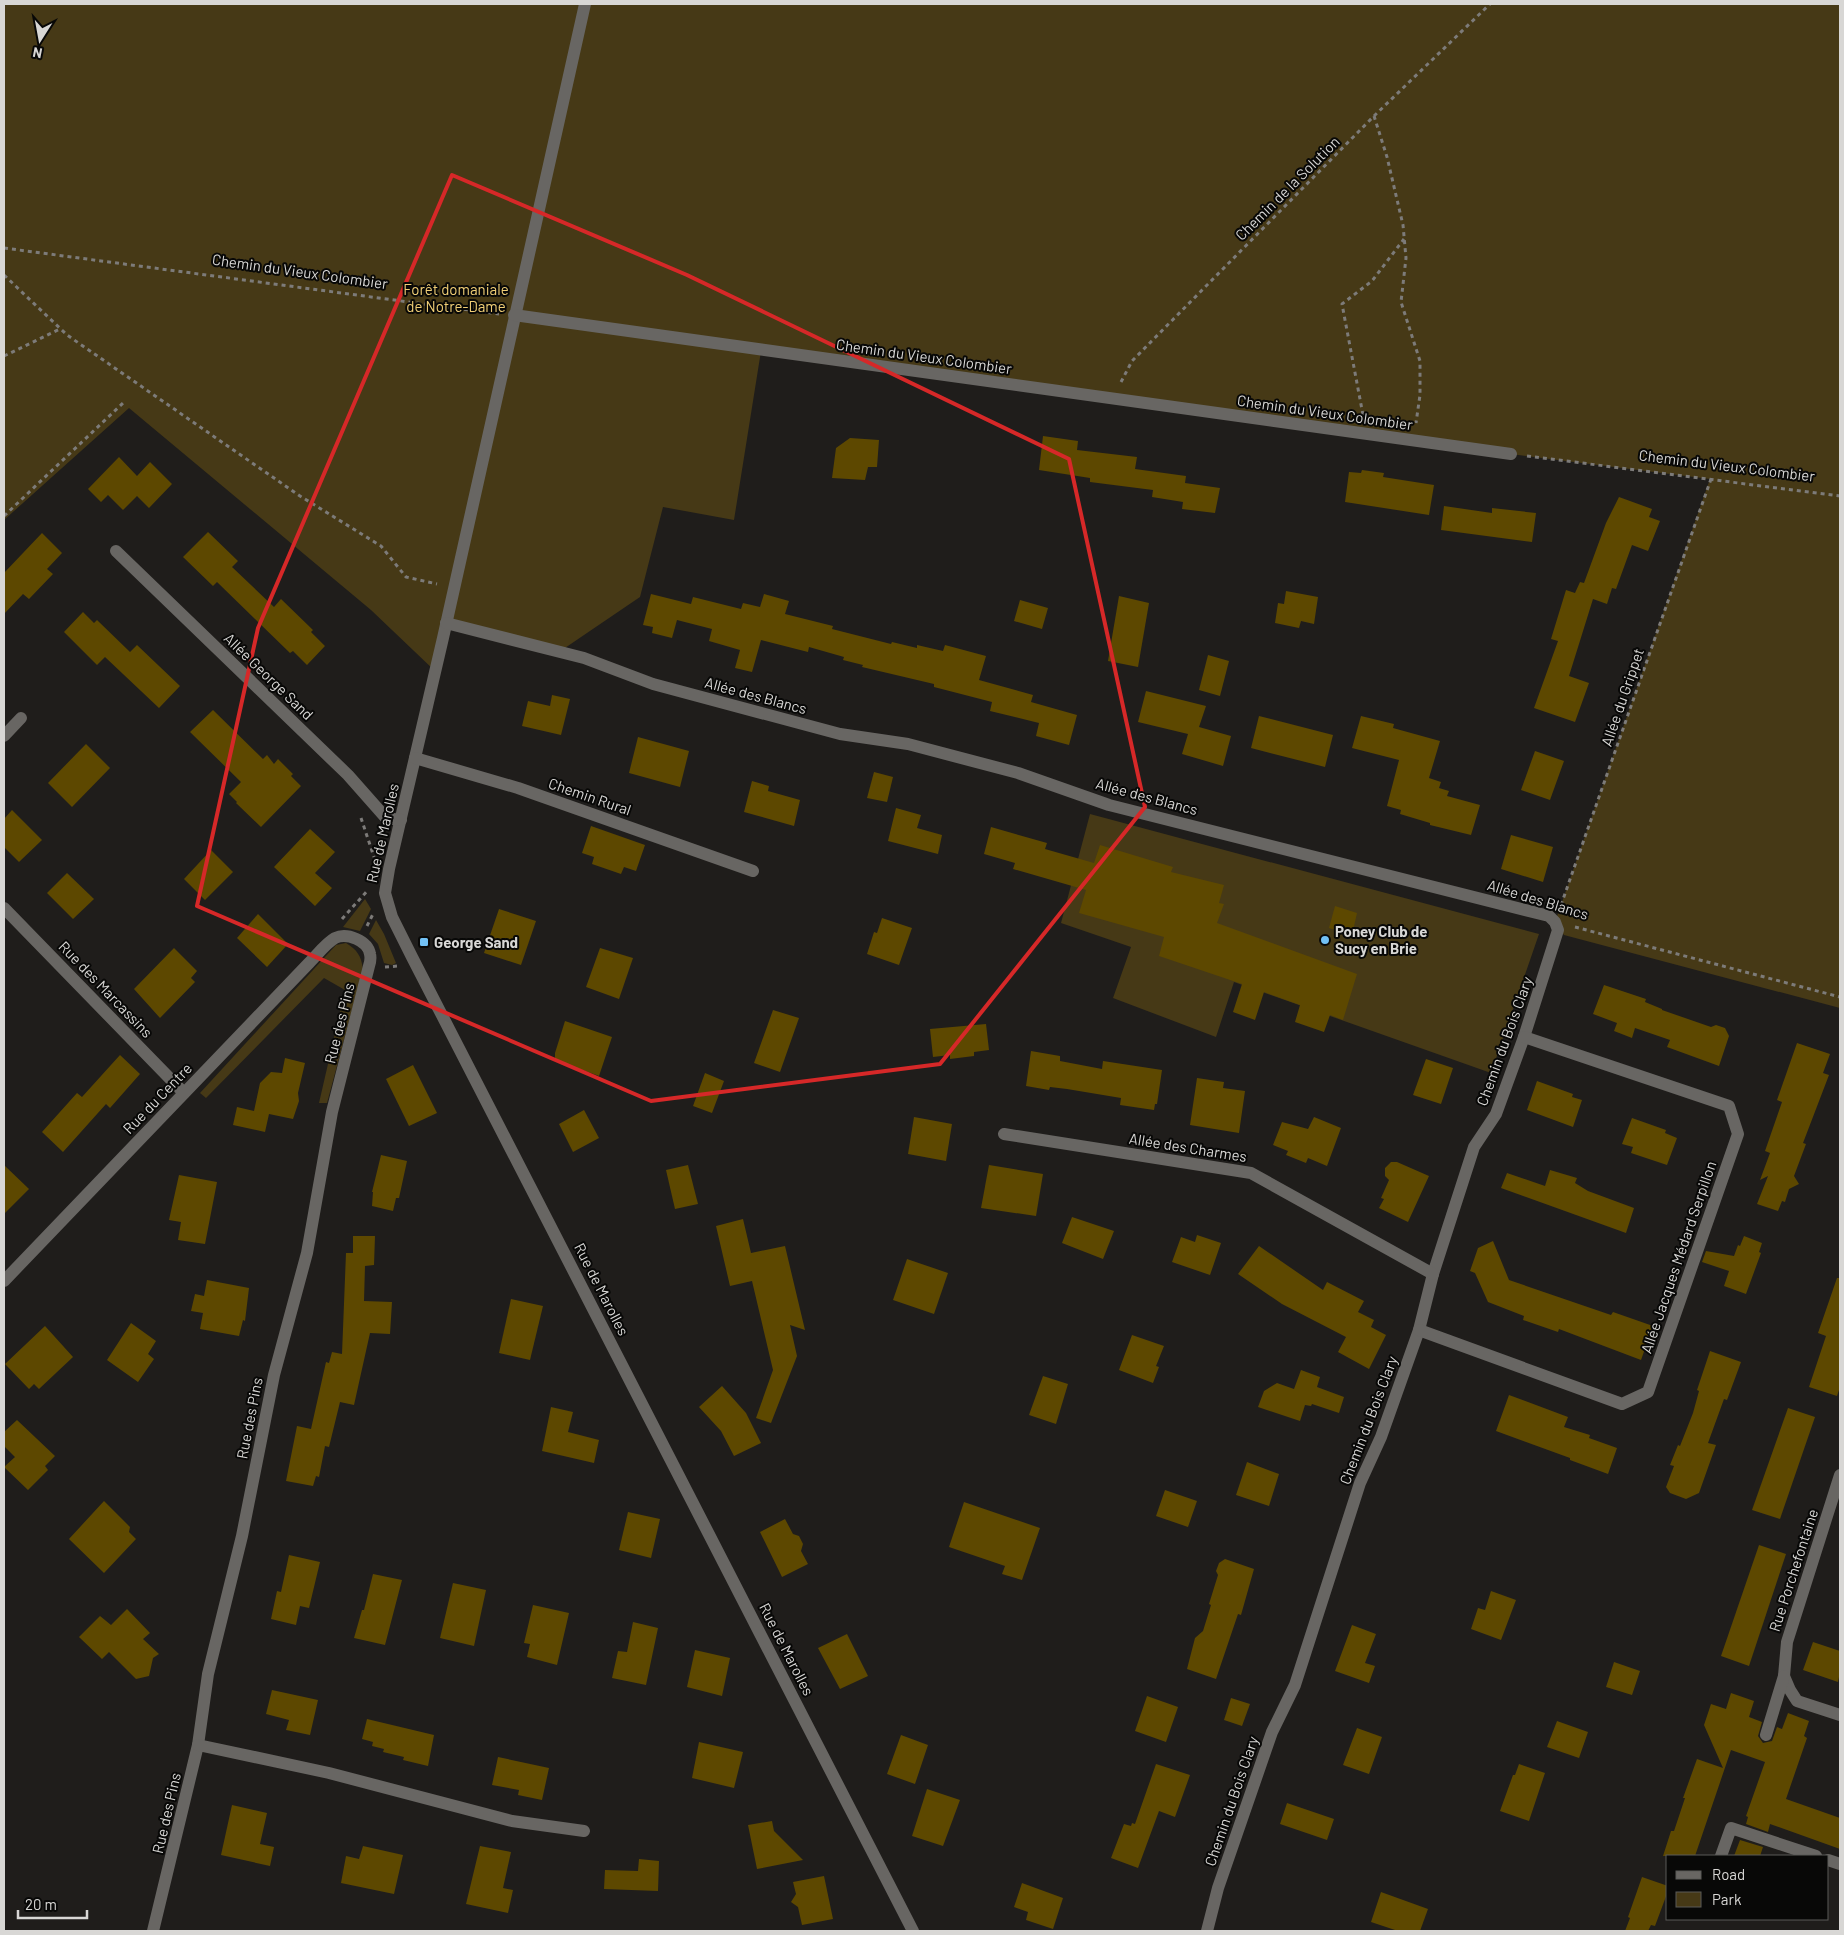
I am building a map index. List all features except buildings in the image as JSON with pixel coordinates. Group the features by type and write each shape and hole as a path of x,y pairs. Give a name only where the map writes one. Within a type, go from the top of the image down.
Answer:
{"street":[{"name":"Rue de Marolles","path":"585,4 385,893 392,917 412,957 913,1931"},
{"name":"Chemin du Vieux Colombier","path":"514,316 1511,454"},
{"name":"Allée George Sand","path":"116,551 348,775 386,818 401,820"},
{"name":"Allée des Blancs","path":"446,623 584,658 653,684 840,734 908,744 1018,773 1109,805 1549,916 1555,922"},
{"path":"4,736 20,718"},
{"name":"Chemin Rural","path":"415,758 518,788 753,871"},
{"name":"Rue des Marcassins","path":"4,908 184,1093"},
{"name":"Chemin du Bois Clary","path":"1207,1931 1218,1888 1272,1732 1295,1685 1360,1483 1380,1437 1419,1330 1433,1274 1474,1147 1496,1114 1524,1037 1554,946 1558,930 1555,922"},
{"name":"Rue des Pins","path":"153,1931 198,1745 208,1674 242,1536 274,1375 307,1253 332,1112 369,966 370,954 368,948 360,940 345,936 335,938"},
{"name":"Rue du Centre","path":"4,1281 335,938"},
{"name":"Allée Jacques Médard Serpillon","path":"1419,1330 1622,1404 1648,1392 1738,1134 1729,1106 1524,1037"},
{"name":"Allée des Charmes","path":"1004,1134 1251,1173 1433,1274"},
{"name":"Rue Porchefontaine","path":"1766,1735 1784,1676 1787,1642 1840,1475"},
{"path":"1784,1676 1797,1701 1840,1715"},
{"path":"198,1745 329,1773 512,1822 584,1831"},
{"path":"1721,1855 1731,1828 1813,1855"}],"path":[{"name":"Chemin de la Solution","path":"1113,398 1132,361 1374,116 1490,4"},
{"path":"1374,116 1387,157 1402,224 1406,258 1401,302 1420,361 1420,395 1413,440"},
{"path":"1364,434 1362,405 1342,304 1372,281 1404,239"},
{"name":"Chemin du Vieux Colombier","path":"4,248 514,316"},
{"path":"4,275 60,329 300,496 381,546 406,577 454,587"},
{"path":"4,356 60,329"},
{"path":"4,516 123,403"},
{"name":"Chemin du Vieux Colombier","path":"1511,454 1840,496"},
{"name":"Allée du Grippet","path":"1555,922 1711,479"},
{"path":"360,815 374,859"},
{"path":"338,924 372,886"},
{"name":"Allée des Blancs","path":"1555,922 1840,997"},
{"path":"369,966 392,968 412,957"}],"highlighted area":[{"path":"452,175 687,275 1069,459 1145,807 940,1064 651,1101 197,906 258,628"}],"green space":[{"name":"Forêt domaniale de Notre-Dame","path":"4,4 1840,4 1840,1008 1564,935 1555,922 1710,479 1511,454 761,351 734,520 663,507 640,597 559,652 446,623 435,671 371,610 129,408 4,520"},
{"name":"Poney Club de Sucy en Brie","path":"1090,814 1539,934 1491,1073 1234,982 1216,1037 1113,998 1131,947 1061,923"},
{"path":"365,899 371,909 360,931 343,927"},
{"path":"376,920 396,963 392,965 384,963 378,944 369,934"},
{"path":"346,943 358,953 363,969 327,1103 319,1103 345,990 324,978 206,1098 200,1093 336,945"}],"place":[{"name":"Poney Club de Sucy en Brie","path":"1325,940"},
{"name":"George Sand","path":"424,942"}]}
